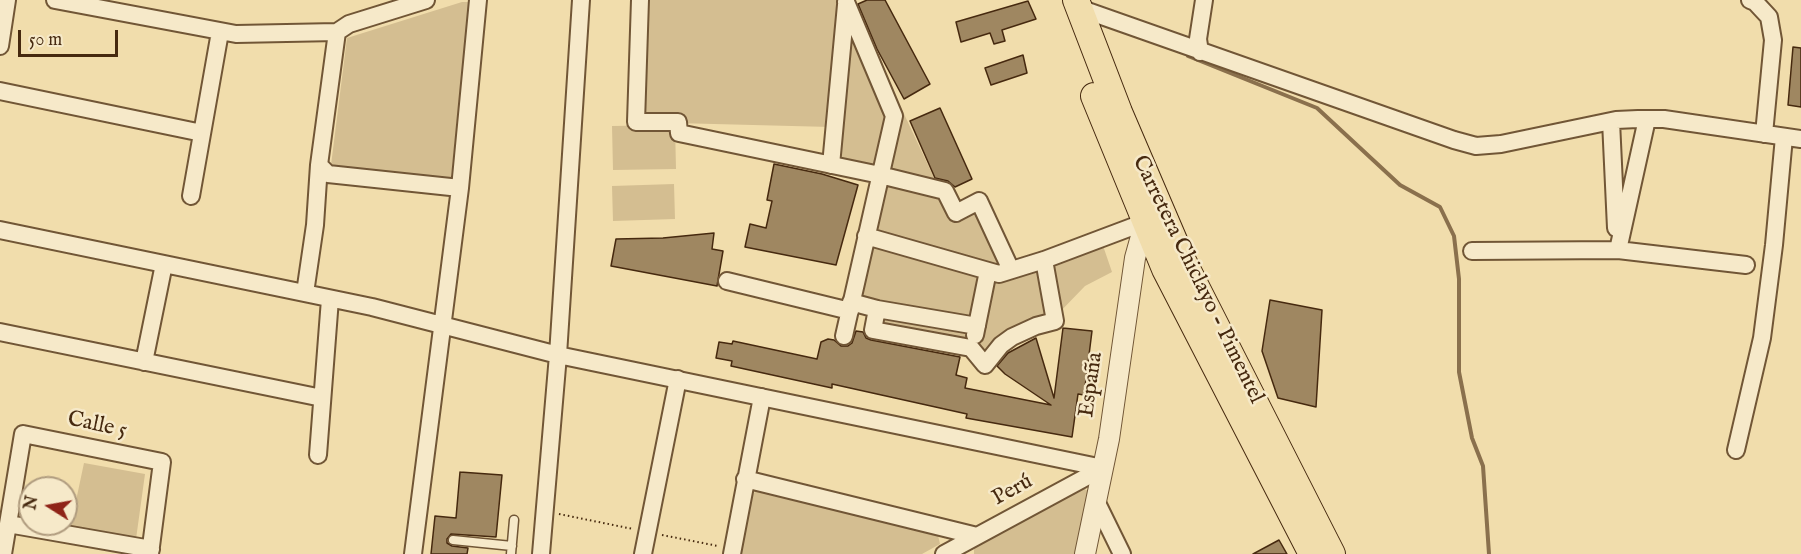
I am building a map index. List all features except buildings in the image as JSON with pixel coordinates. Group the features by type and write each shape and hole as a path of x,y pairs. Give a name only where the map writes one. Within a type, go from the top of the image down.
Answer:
{"main road":[{"name":"Carretera Chiclayo - Pimentel","path":"1072,3 1102,120 1165,269 1317,553"},
{"name":"Carretera Chiclayo - Pimentel","path":"1072,3 1182,259 1317,553"}],"street":[{"path":"1,43 7,0"},
{"path":"55,0 220,32 247,34 337,32 349,24 426,0"},
{"path":"413,554 460,188 478,0"},
{"path":"540,554 558,355 581,0"},
{"path":"640,0 636,122 678,122 679,133 945,191 956,213 979,201 1011,270"},
{"path":"1193,49 1198,39 1204,0"},
{"path":"1750,0 1755,2 1769,17 1773,40 1764,134"},
{"path":"831,165 846,1"},
{"path":"844,336 894,116 846,1"},
{"path":"1072,3 1193,49 1443,137 1476,146 1501,144 1611,121 1647,119 1664,119 1801,139"},
{"path":"191,196 220,32"},
{"path":"305,293 337,32"},
{"path":"0,91 202,133"},
{"path":"1618,250 1647,119"},
{"path":"1611,121 1618,250"},
{"path":"1736,450 1762,338 1784,137"},
{"path":"319,165 328,174 460,188"},
{"path":"866,236 999,274 1044,260 1145,222"},
{"name":"España","path":"1085,554 1109,440 1135,258 1145,222"},
{"path":"1,234 330,298 558,355 1103,468"},
{"path":"1472,251 1618,250 1746,265"},
{"path":"878,309 873,330 971,348 985,364 1001,345 1012,337 1036,326 1055,321 1044,260"},
{"path":"144,362 164,264"},
{"path":"971,348 988,271"},
{"path":"727,281 851,306 977,326"},
{"path":"318,455 330,298"},
{"path":"930,340 933,318"},
{"path":"0,332 322,399"},
{"path":"644,554 678,379"},
{"path":"732,551 762,397"},
{"name":"Calle 5","path":"8,524 23,434 162,462 151,551"},
{"name":"Perú","path":"944,554 1103,468"},
{"path":"745,479 977,536"},
{"path":"1096,501 1122,554"},
{"path":"3,554 8,524 151,551"}],"lane":[{"path":"453,540 512,550 514,520"}],"path":[{"path":"545,511 732,551"}],"shaded area":[{"path":"645,0 841,0 831,127 636,122"},
{"path":"462,2 469,2 451,179 331,165 347,38"},
{"path":"856,12 953,218 978,207 1004,261 986,267 968,354 872,339 879,303 857,298 886,173 835,162 848,20"},
{"path":"675,125 676,169 613,170 612,126"},
{"path":"674,184 675,219 613,221 612,186"},
{"path":"1099,234 1112,272 1085,286 1056,316 983,358 974,356 990,270"},
{"path":"84,463 145,474 136,539 78,530 78,491"},
{"path":"1083,488 1090,492 1079,554 974,554 974,544"},
{"path":"757,490 937,531 940,544 922,554 739,554 750,497"}],"waterway":[{"path":"1189,51 1188,56 1317,108 1400,185 1440,207 1454,236 1459,279 1459,372 1472,438 1483,466 1489,554"}]}
